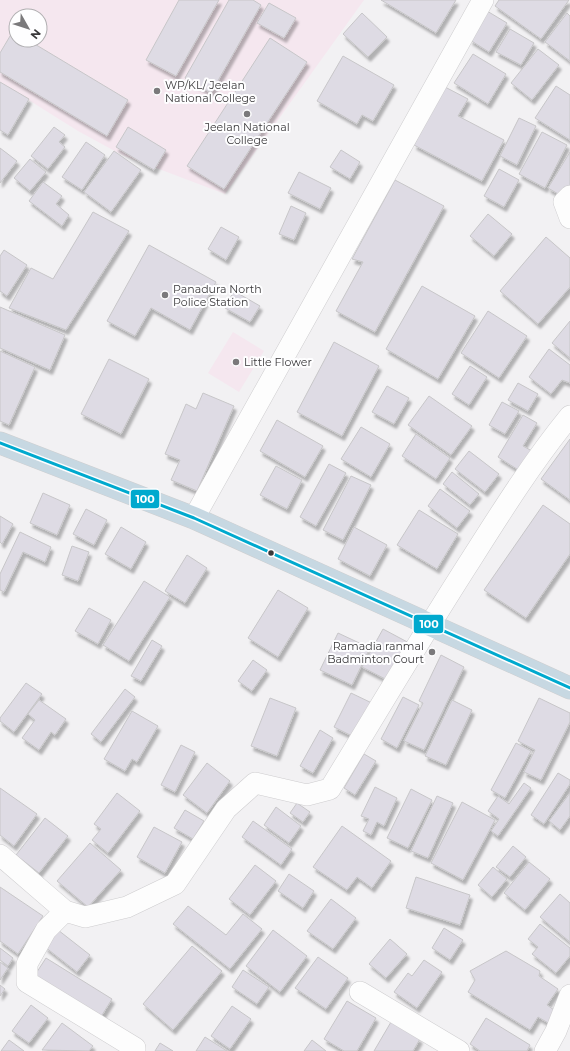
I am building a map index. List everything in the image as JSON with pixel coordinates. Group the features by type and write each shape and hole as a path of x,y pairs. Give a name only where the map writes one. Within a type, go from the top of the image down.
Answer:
{"highway":[{"path":"0,443 194,518 570,688"}],"street":[{"path":"194,518 483,0"},
{"path":"570,196 564,202 570,218"},
{"path":"0,854 65,911 85,917 127,907 175,884 226,809 255,783 307,795 330,790 430,625 492,528 550,440 570,416"},
{"path":"65,911 46,930 26,964 27,982 135,1048 135,1051"},
{"path":"360,992 459,1051"},
{"path":"545,1051 556,1031 570,995"}],"shaded area":[{"name":"WP/KL/ Jeelan National College","path":"0,0 364,0 225,194 122,155 78,131 0,82"},
{"name":"Little Flower","path":"233,332 264,351 239,392 208,373"}],"building":[{"path":"179,0 219,0 176,76 146,60"},
{"name":"Jeelan National College","path":"229,0 253,0 261,5 211,93 185,78"},
{"path":"381,0 456,0 436,33"},
{"path":"499,0 569,0 541,39 495,6"},
{"path":"269,3 296,18 284,38 257,23"},
{"path":"487,11 507,23 489,52 470,40"},
{"path":"362,13 387,37 368,57 343,34"},
{"path":"567,13 570,16 570,61 545,42"},
{"path":"510,29 534,43 521,65 496,52"},
{"name":"Jeelan National College","path":"270,38 307,62 224,189 187,166"},
{"path":"8,39 8,48 41,48 128,100 107,136 0,72 0,53"},
{"path":"538,49 559,65 532,100 511,83"},
{"path":"473,54 506,74 488,104 454,83"},
{"path":"343,56 394,85 373,121 362,115 357,124 317,101"},
{"path":"0,82 29,99 8,135 0,130"},
{"path":"556,86 570,95 570,140 535,118"},
{"path":"445,87 468,99 458,116 504,140 482,181 414,145"},
{"path":"519,118 536,126 517,165 500,156"},
{"path":"54,127 65,135 59,142 65,147 48,169 31,156"},
{"path":"128,127 166,150 154,170 116,147"},
{"path":"542,132 567,145 545,188 519,174"},
{"path":"86,142 105,155 82,190 62,177"},
{"path":"0,148 17,161 0,183"},
{"path":"341,150 360,162 350,179 330,167"},
{"path":"114,151 141,170 111,212 84,192"},
{"path":"570,152 570,189 565,198 548,188"},
{"path":"30,159 46,172 30,191 14,178"},
{"path":"499,169 519,180 504,207 484,196"},
{"path":"299,172 331,188 320,209 288,193"},
{"path":"395,180 444,206 375,332 336,311 363,262 352,259"},
{"path":"43,182 62,196 56,204 69,215 62,226 29,201"},
{"path":"291,206 306,213 294,240 279,234"},
{"path":"93,212 129,231 66,330 9,308 31,268 53,279"},
{"path":"488,214 512,234 494,256 470,236"},
{"path":"221,227 239,237 226,260 208,249"},
{"path":"546,237 570,258 570,287 538,324 500,291"},
{"name":"Panadura North Police Station","path":"149,245 216,282 190,330 151,308 135,336 107,321"},
{"path":"4,250 27,265 7,296 0,291 0,256"},
{"path":"422,286 475,316 438,379 386,349"},
{"path":"234,291 260,306 250,322 225,308"},
{"path":"0,307 65,335 50,370 0,348"},
{"path":"488,311 527,336 499,378 461,353"},
{"path":"570,321 570,358 552,343"},
{"path":"334,342 379,366 342,436 297,412"},
{"path":"549,349 570,365 570,383 562,380 551,394 529,377"},
{"path":"0,351 35,367 9,425 0,421"},
{"path":"109,359 149,379 121,434 81,414"},
{"path":"470,366 487,377 469,405 452,394"},
{"path":"518,383 538,394 528,411 508,400"},
{"path":"387,386 409,398 394,424 372,412"},
{"path":"203,393 234,406 197,491 171,480 180,460 165,454 186,404 196,409"},
{"path":"429,396 472,426 451,455 408,425"},
{"path":"502,402 519,411 505,434 489,425"},
{"path":"523,415 537,423 523,446 532,451 520,471 498,457"},
{"path":"277,420 323,446 305,477 260,451"},
{"path":"361,427 390,444 371,477 341,459"},
{"path":"416,434 450,458 436,479 402,456"},
{"path":"570,439 570,500 541,479"},
{"path":"469,451 499,474 485,492 455,469"},
{"path":"329,464 346,473 316,526 300,517"},
{"path":"276,466 302,480 287,509 260,495"},
{"path":"452,472 479,494 470,505 443,484"},
{"path":"351,476 371,485 343,540 323,530"},
{"path":"440,489 470,511 457,528 428,506"},
{"path":"43,493 70,505 57,535 30,523"},
{"path":"543,505 570,524 570,554 526,618 484,590"},
{"path":"86,509 107,520 94,545 73,534"},
{"path":"419,510 458,534 437,569 397,545"},
{"path":"0,516 13,524 2,544 0,542"},
{"path":"121,527 146,542 131,569 105,554"},
{"path":"354,527 387,545 370,576 338,559"},
{"path":"20,532 51,547 45,562 23,552 4,592 0,590 0,574"},
{"path":"72,546 89,552 78,581 62,575"},
{"path":"187,555 207,568 185,603 165,591"},
{"path":"144,581 170,597 129,661 103,645"},
{"path":"278,590 308,608 278,657 248,638"},
{"path":"89,608 111,620 98,644 75,631"},
{"path":"383,629 413,645 393,683 362,667"},
{"path":"338,633 370,648 352,685 320,670"},
{"path":"152,640 162,646 141,681 131,676"},
{"path":"441,655 464,667 424,750 404,741 423,703 419,701"},
{"path":"253,660 267,670 252,691 238,681"},
{"path":"26,683 42,694 14,732 0,721 0,718"},
{"path":"125,689 135,697 101,742 91,734"},
{"path":"351,693 376,705 360,740 334,727"},
{"path":"403,697 419,705 397,748 381,739"},
{"path":"270,698 296,708 277,756 251,746"},
{"path":"539,698 570,713 570,722 541,780 524,772 535,750 518,741"},
{"path":"39,700 66,719 55,735 51,732 39,750 22,738 35,720 28,714"},
{"path":"452,700 472,710 446,765 425,756"},
{"path":"132,711 158,726 137,762 132,759 125,771 104,759"},
{"path":"320,730 333,738 313,773 300,766"},
{"path":"516,743 531,751 505,798 491,790"},
{"path":"181,745 195,752 175,792 161,785"},
{"path":"364,754 376,761 355,795 344,788"},
{"path":"207,763 230,781 207,813 183,795"},
{"path":"558,773 570,780 570,784 544,824 531,815"},
{"path":"524,783 531,788 498,836 491,831 499,819 488,811 498,796 509,804"},
{"path":"375,787 397,798 384,826 377,822 371,835 363,831 369,819 361,816"},
{"path":"0,788 37,814 14,846 0,835"},
{"path":"411,789 432,800 408,848 387,838"},
{"path":"117,793 140,811 108,853 92,840 101,829 94,824"},
{"path":"570,793 570,816 560,830 549,821"},
{"path":"437,796 453,803 428,858 411,851"},
{"path":"462,802 495,820 463,880 431,863"},
{"path":"297,803 310,812 303,822 290,813"},
{"path":"276,807 301,826 289,843 264,825"},
{"path":"185,810 204,821 193,839 174,828"},
{"path":"45,818 68,836 39,873 16,855"},
{"path":"253,821 292,849 281,865 242,837"},
{"path":"342,826 391,861 372,888 357,877 347,890 313,867"},
{"path":"154,827 182,842 165,873 137,857"},
{"path":"90,843 121,870 88,907 57,881"},
{"path":"513,846 526,857 510,877 496,867"},
{"path":"529,862 550,879 525,910 504,893"},
{"path":"255,865 276,881 250,915 229,899"},
{"path":"493,867 507,879 492,897 478,885"},
{"path":"289,874 314,891 303,908 278,891"},
{"path":"416,877 470,895 460,925 406,908"},
{"path":"0,887 43,916 18,954 0,941"},
{"path":"560,894 570,903 570,942 540,917"},
{"path":"331,899 356,918 333,949 307,931"},
{"path":"188,906 226,935 243,914 262,929 230,969 173,924"},
{"path":"540,924 570,948 570,956 556,973 532,954 538,947 528,939"},
{"path":"444,928 463,940 450,960 432,948"},
{"path":"58,930 90,955 77,972 45,947"},
{"path":"273,930 307,956 280,992 246,966"},
{"path":"390,939 407,954 386,978 369,964"},
{"path":"192,946 222,971 173,1030 143,1004"},
{"path":"0,948 13,958 8,966 0,960"},
{"path":"506,951 540,971 539,976 558,989 547,1005 557,1012 550,1024 538,1017 530,1030 468,992 475,980 470,971"},
{"path":"318,957 348,978 326,1009 295,988"},
{"path":"46,958 112,999 99,1020 33,978"},
{"path":"424,960 442,972 417,1008 394,992 408,973 412,976"},
{"path":"0,962 8,968 0,980"},
{"path":"243,970 269,987 257,1004 232,987"},
{"path":"0,985 5,989 0,996"},
{"path":"347,1001 376,1018 357,1051 344,1051 324,1039"},
{"path":"31,1005 48,1018 29,1043 12,1031"},
{"path":"232,1006 251,1019 230,1049 211,1036"},
{"path":"486,1018 530,1045 527,1051 480,1051 470,1044"},
{"path":"391,1022 420,1039 413,1051 374,1051"},
{"path":"62,1023 93,1046 89,1051 42,1050"},
{"path":"205,1037 227,1051 196,1051"},
{"path":"9,1040 24,1051 1,1051"},
{"path":"312,1040 326,1051 304,1051"},
{"path":"160,1043 173,1051 155,1051"}],"transit line":[{"name":"100","path":"0,443 194,518 570,688"}],"place":[{"name":"WP/KL/ Jeelan National College","path":"157,91"},
{"name":"Jeelan National College","path":"247,114"},
{"name":"Panadura North Police Station","path":"165,295"},
{"name":"Little Flower","path":"236,362"},
{"name":"Ramadia ranmal Badminton Court","path":"432,652"}]}
